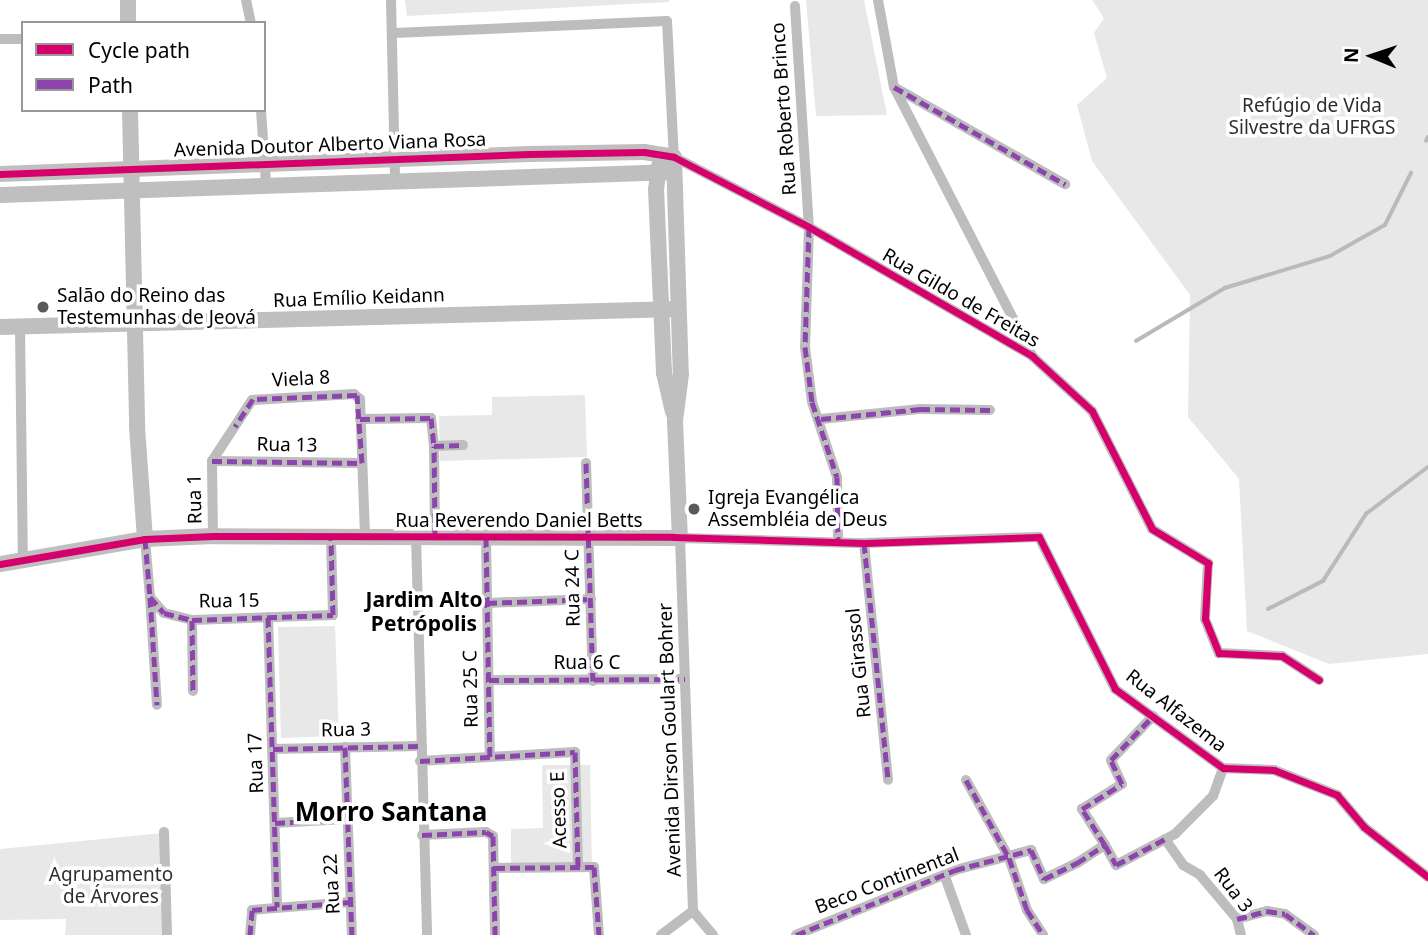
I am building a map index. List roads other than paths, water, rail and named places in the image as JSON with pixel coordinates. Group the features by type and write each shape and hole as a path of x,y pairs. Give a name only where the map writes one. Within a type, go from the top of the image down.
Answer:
{"street":[{"path":"128,0 128,21"},
{"path":"246,0 251,21"},
{"path":"391,0 394,33 395,181"},
{"path":"878,0 894,87 1032,356"},
{"name":"Rua Roberto Brinco","path":"795,6 809,227 805,347 812,402 821,419 837,477 838,542"},
{"path":"394,33 667,21 681,374 676,421 680,538"},
{"path":"0,39 21,39"},
{"path":"894,87 1065,184"},
{"path":"130,112 134,327 157,705"},
{"path":"261,112 266,184"},
{"path":"530,154 533,178"},
{"name":"Avenida Doutor Alberto Viana Rosa","path":"0,174 265,161 394,160 530,154 671,161"},
{"path":"671,161 661,310 664,373 676,421"},
{"name":"Rua Gildo de Freitas","path":"671,161 809,227 1032,356 1092,411 1151,528 1208,563 1205,619 1219,653 1282,656 1319,680"},
{"name":"Avenida Doutor Alberto Viana Rosa","path":"0,195 132,192 266,184 533,178 671,161"},
{"name":"Rua Emílio Keidann","path":"0,327 134,327 678,309"},
{"path":"20,326 23,561"},
{"name":"Viela 8","path":"235,427 255,399 354,394 360,399 365,537"},
{"path":"821,419 920,409 990,410"},
{"path":"360,419 430,418 434,446 435,537"},
{"name":"Rua 1","path":"214,536 212,461 235,427"},
{"path":"434,446 463,445"},
{"name":"Rua 13","path":"212,461 362,463"},
{"name":"Rua 24 C","path":"586,463 593,681"},
{"name":"Rua Reverendo Daniel Betts","path":"0,564 145,539 214,536 590,537 864,543 1039,537"},
{"name":"Rua 15","path":"150,597 164,613 192,620 334,615 331,537"},
{"path":"416,537 422,835 427,935"},
{"name":"Rua 25 C","path":"486,537 490,757"},
{"name":"Rua Alfazema","path":"1039,537 1115,689 1223,768 1274,770 1337,795 1364,827 1428,877"},
{"name":"Avenida Dirson Goulart Bohrer","path":"680,538 693,911"},
{"name":"Rua Girassol","path":"864,543 888,780"},
{"path":"486,603 591,599"},
{"name":"Rua 17","path":"268,617 277,907"},
{"path":"192,620 193,691"},
{"name":"Rua 6 C","path":"489,680 685,679"},
{"path":"1153,716 1111,760 1122,784 1082,809 1116,865 1166,839 1213,796 1223,768"},
{"name":"Rua 3","path":"273,749 420,746"},
{"name":"Rua 22","path":"345,747 352,935"},
{"name":"Acesso E","path":"490,757 575,752 578,867"},
{"path":"421,761 490,757"},
{"path":"966,780 1009,858 1027,910 1043,935"},
{"path":"275,823 346,818"},
{"path":"164,831 167,935"},
{"path":"422,835 491,833 495,868 495,935"},
{"name":"Rua 3","path":"1166,839 1183,865 1200,875 1237,919 1241,935"},
{"name":"Beco Continental","path":"796,935 944,874 1031,850 1044,879 1105,845"},
{"path":"495,868 594,867 599,935"},
{"path":"944,874 966,935"},
{"path":"250,935 252,910 351,902"},
{"path":"661,935 693,911 713,935"},
{"path":"1237,919 1267,911 1285,914 1314,935"}],"waterway":[{"path":"1426,141 1428,137"},
{"path":"1136,341 1225,288 1330,256 1385,225 1411,173"},
{"path":"1268,609 1323,581 1366,514 1428,467"}],"place":[{"name":"Salão do Reino das Testemunhas de Jeová","path":"43,307"},
{"name":"Igreja Evangélica Assembléia de Deus","path":"694,509"}],"district":[{"name":"Jardim Alto Petrópolis","path":"424,611"},
{"name":"Morro Santana","path":"391,812"}],"park label":[{"name":"Refúgio de Vida Silvestre da UFRGS","path":"1312,117"},
{"name":"Agrupamento de Árvores","path":"111,886"}]}
